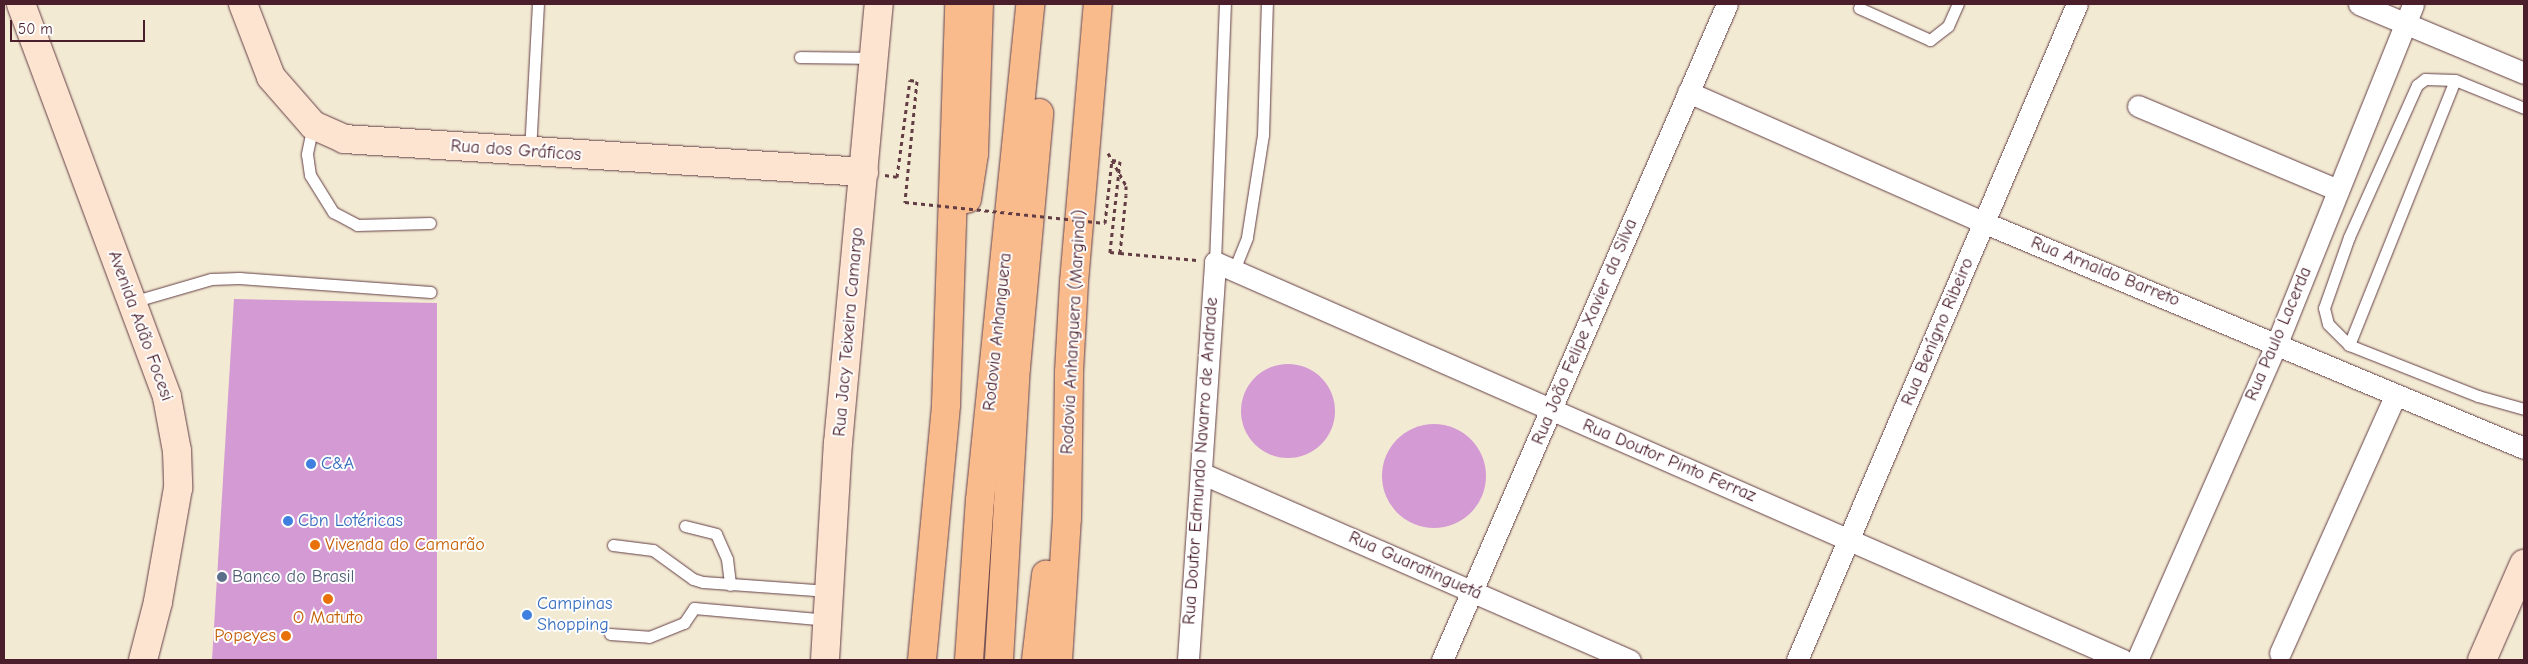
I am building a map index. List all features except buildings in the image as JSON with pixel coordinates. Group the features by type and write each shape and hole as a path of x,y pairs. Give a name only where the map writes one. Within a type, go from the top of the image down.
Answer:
{"highway":[{"path":"922,660 944,432 959,4"},
{"path":"948,319 974,154 979,4"},
{"name":"Rodovia Anhanguera (Marginal)","path":"1058,660 1067,518 1068,372 1098,4"},
{"name":"Rodovia Anhanguera","path":"969,660 980,500 1034,7"},
{"name":"Rodovia Anhanguera","path":"999,660 1034,7"},
{"path":"1036,660 1068,372"}],"street":[{"name":"Avenida Adão Focesi","path":"21,4 167,397 177,452 178,488 158,602 142,660"},
{"name":"Rua dos Gráficos","path":"243,4 271,77 313,125 344,139 864,172"},
{"name":"Rua Jacy Teixeira Camargo","path":"825,660 838,452 879,4"},
{"name":"Rua João Felipe Xavier da Silva","path":"1442,660 1552,412 1727,4"},
{"name":"Rua Benígno Ribeiro","path":"1798,660 2077,4"},
{"path":"2359,4 2409,13 2524,73"},
{"name":"Rua Paulo Lacerda","path":"2137,660 2277,343 2409,13"},
{"name":"Rua Arnaldo Barreto","path":"1688,92 1985,223 2277,343 2395,396 2524,448"},
{"path":"2138,106 2338,190"},
{"name":"Rua Doutor Pinto Ferraz","path":"1224,266 1552,412 1849,538 2123,660"},
{"name":"Rua Doutor Edmundo Navarro de Andrade","path":"1188,660 1201,473 1224,266"},
{"path":"2280,653 2395,396"},
{"name":"Rua Guaratinguetá","path":"1201,473 1630,660"},
{"path":"2482,660 2524,564"}],"lane":[{"path":"531,152 538,4"},
{"path":"1224,4 1224,266"},
{"path":"1224,266 1247,238 1263,135 1267,4"},
{"path":"1859,8 1930,40 1948,26 1958,4"},
{"path":"800,57 875,58"},
{"path":"2524,108 2455,80 2424,79 2417,84 2349,237 2324,308 2328,324 2349,345 2478,396 2524,409"},
{"path":"2349,345 2455,80"},
{"path":"313,125 307,154 310,175 333,212 357,225 430,223"},
{"path":"132,302 212,279 239,278 430,292"},
{"path":"685,526 716,534 727,559 730,585"},
{"path":"612,545 653,550 692,579 730,585 829,591"},
{"path":"610,634 649,637 684,623 688,612 694,608 828,620"}],"path":[{"path":"897,177 910,80 917,81 905,202 1105,223 1112,160 1120,161 1110,252 1224,266"},
{"path":"1120,253 1126,195"}],"place":[{"name":"C&A","path":"311,464"},
{"name":"Cbn Lotéricas","path":"288,521"},
{"name":"Vivenda do Camarão","path":"315,545"},
{"name":"Banco do Brasil","path":"222,577"},
{"name":"O Matuto","path":"328,599"},
{"name":"Campinas Shopping","path":"527,615"},
{"name":"Popeyes","path":"286,636"}]}
